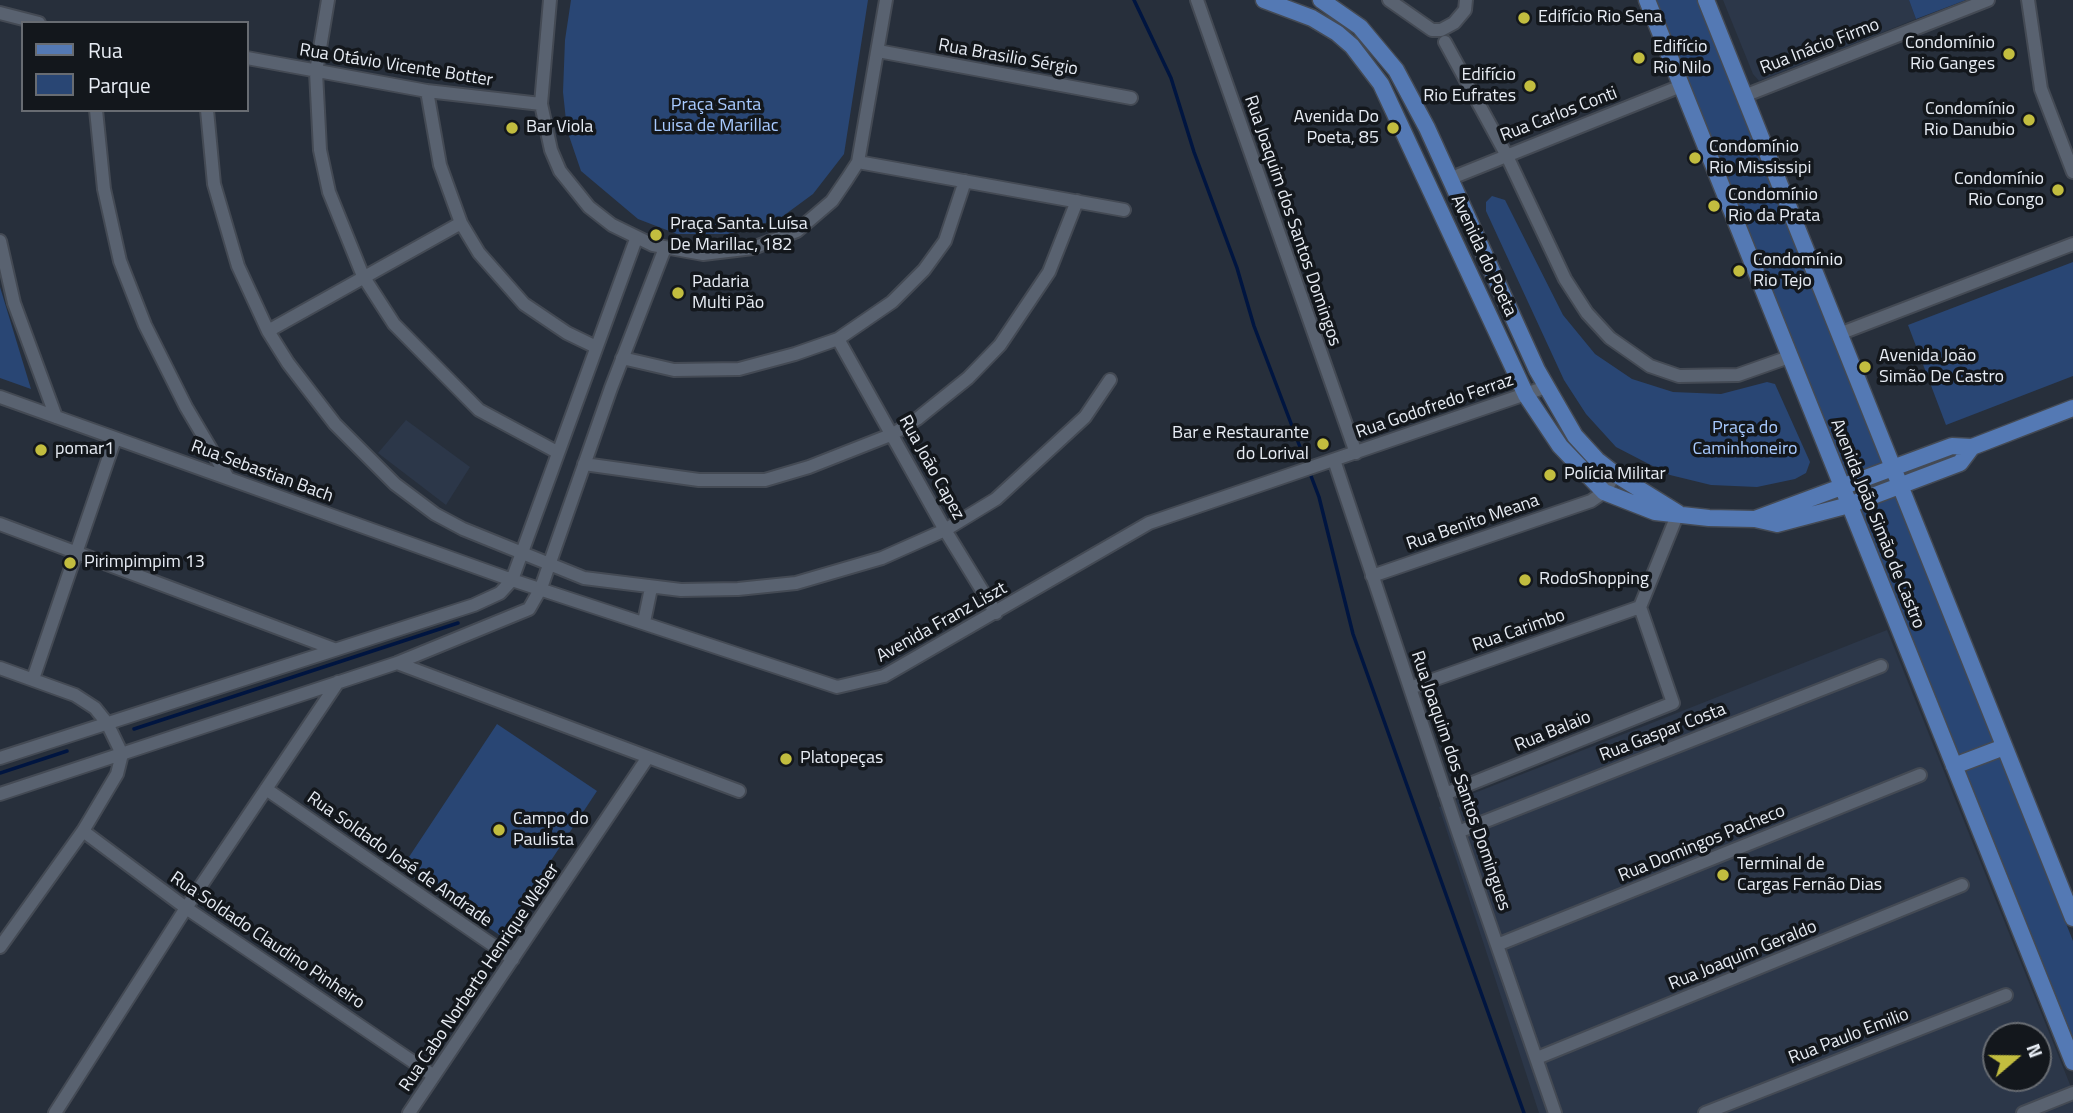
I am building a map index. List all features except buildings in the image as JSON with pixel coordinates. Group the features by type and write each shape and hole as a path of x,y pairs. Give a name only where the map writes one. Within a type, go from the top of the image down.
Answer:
{"main road":[{"name":"Avenida do Poeta","path":"1264,0 1312,18 1337,33 1352,46 1381,84 1394,106 1526,395 1560,446 1604,492 1655,512 1709,519 1755,519 1777,524 1849,505 1960,463 1972,447"},
{"name":"Avenida do Poeta","path":"1321,0 1342,5 1396,70 1546,387 1575,436 1597,460 1615,474 1678,513"},
{"name":"Avenida João Simão de Castro","path":"1647,0 2073,1062"},
{"name":"Avenida João Simão de Castro","path":"1706,0 2073,918"},
{"name":"Avenida do Poeta","path":"1755,519 1772,510 1894,470 1952,446 1972,447 2073,408"},
{"path":"1954,766 2004,747"}],"street":[{"path":"328,0 317,72 320,150 329,192 363,276 401,332 479,410 557,452"},
{"path":"551,0 541,104 551,150 573,189 612,225 636,239 665,248 703,254 753,248 797,231 832,201 858,162 886,0"},
{"name":"Rua Joaquim dos Santos Domingos","path":"1197,0 1356,453"},
{"path":"1395,2 1432,30 1441,30 1454,23 1465,10 1466,0"},
{"name":"Rua Inácio Firmo","path":"1744,96 1988,0"},
{"path":"2028,0 2041,89 2073,172"},
{"path":"0,13 31,21"},
{"path":"1445,42 1506,154 1564,279 1587,313 1628,353 1650,366 1679,376 1710,377 1738,375 1789,357"},
{"name":"Rua Brasilio Sérgio","path":"878,51 1131,98"},
{"name":"Rua Otávio Vicente Botter","path":"248,58 427,91 541,104"},
{"name":"Rua Carlos Conti","path":"1449,179 1681,86"},
{"path":"427,91 434,144 461,223 479,253 524,304 567,333 596,347"},
{"path":"96,112 104,189 121,261 145,325 186,407 228,478"},
{"path":"207,112 214,184 238,267 268,331 288,363 335,424 395,484 435,514 584,578 681,590 796,583 882,558 945,530 996,499 1085,417 1110,380"},
{"path":"858,162 1124,210"},
{"path":"622,358 674,370 739,369 794,355 838,339 892,302 924,270 945,241 965,181"},
{"path":"584,464 699,480 765,480 820,463 893,434 968,378 1000,345 1049,272 1077,201"},
{"path":"268,331 461,223"},
{"path":"0,758 474,605 500,593 512,580 636,239"},
{"path":"0,241 14,303 56,417"},
{"path":"1839,334 2073,243"},
{"path":"0,794 397,663 529,609 541,588 622,358 665,248"},
{"name":"Rua João Capez","path":"838,339 945,530 996,613"},
{"name":"Rua Godofredo Ferraz","path":"1331,461 1546,387"},
{"name":"Rua Sebastian Bach","path":"0,397 512,580"},
{"path":"33,679 115,439"},
{"name":"Avenida Franz Liszt","path":"512,580 838,687 884,676 1149,523 1331,461"},
{"name":"Rua Joaquim dos Santos Domingues","path":"1331,461 1555,1113"},
{"path":"1604,492 1615,474"},
{"name":"Rua Benito Meana","path":"1372,576 1591,501 1604,492"},
{"path":"1640,607 1678,513"},
{"path":"0,524 334,649"},
{"path":"644,622 651,587"},
{"name":"Rua Carimbo","path":"1410,688 1640,607"},
{"name":"Rua Balaio","path":"1445,794 1674,703 1640,607"},
{"path":"397,663 739,791"},
{"name":"Rua Gaspar Costa","path":"1458,832 1881,666"},
{"path":"0,668 75,695 94,708 107,723 122,754 117,774 83,831 0,946"},
{"path":"55,1113 186,908 338,682"},
{"name":"Rua Cabo Norberto Henrique Weber","path":"409,1113 648,757"},
{"name":"Rua Domingos Pacheco","path":"1497,945 1920,775"},
{"name":"Rua Soldado José de Andrade","path":"266,789 513,959"},
{"name":"Rua Soldado Claudino Pinheiro","path":"83,831 186,908 434,1076"},
{"name":"Rua Joaquim Geraldo","path":"1537,1059 1962,885"},
{"name":"Rua Paulo Emilio","path":"1705,1113 2006,995"},
{"path":"2023,1113 2073,1093"}],"shaded area":[{"path":"1723,0 1909,0 1916,19 1841,49 1835,39 1827,42 1810,49 1810,61 1759,81 1753,74"},
{"path":"406,420 470,467 446,505 378,453"},
{"name":"Terminal de Cargas Fernão Dias","path":"1887,630 2045,1022 1982,1022 1982,1092 2052,1092 2052,1040 2073,1092 2073,1113 1539,1113 1439,807"}],"green space":[{"name":"Praça Santa Luisa de Marillac","path":"571,0 868,0 844,154 813,194 779,219 728,234 677,234 638,219 581,171 567,130 563,92 565,40"},
{"path":"1656,0 1697,0 1738,101 2073,941 2073,1038"},
{"path":"1909,0 1966,0 1916,19"},
{"name":"Praça do Caminhoneiro","path":"1492,196 1505,200 1563,315 1595,354 1632,379 1673,392 1721,394 1767,382 1775,384 1810,462 1806,473 1795,479 1757,487 1711,485 1670,475 1616,447 1586,414 1564,380 1486,211 1486,202"},
{"path":"2073,262 2073,376 1946,425 1908,325"},
{"path":"0,287 31,389 0,378"},
{"name":"Campo do Paulista","path":"497,724 597,791 501,936 401,869"}],"waterway":[{"path":"1134,0 1171,78 1194,152 1237,268 1254,326 1319,497 1353,634 1524,1113"},
{"path":"134,729 458,623"},
{"path":"0,773 67,751"}],"place":[{"name":"Edifício Rio Sena","path":"1524,18"},
{"name":"Condomínio Rio Ganges","path":"2009,54"},
{"name":"Edifício Rio Nilo","path":"1639,58"},
{"name":"Edifício Rio Eufrates","path":"1530,86"},
{"name":"Condomínio Rio Danubio","path":"2029,120"},
{"name":"Bar Viola","path":"512,128"},
{"name":"Avenida Do Poeta, 85","path":"1393,128"},
{"name":"Condomínio Rio Mississipi","path":"1695,158"},
{"name":"Condomínio Rio Congo","path":"2058,190"},
{"name":"Condomínio Rio da Prata","path":"1714,206"},
{"name":"Praça Santa. Luísa De Marillac, 182","path":"656,235"},
{"name":"Condomínio Rio Tejo","path":"1739,271"},
{"name":"Padaria Multi Pão","path":"678,293"},
{"name":"Avenida João Simão De Castro","path":"1865,367"},
{"name":"Bar e Restaurante do Lorival","path":"1323,444"},
{"name":"pomar1","path":"41,450"},
{"name":"Polícia Militar","path":"1550,475"},
{"name":"Pirimpimpim 13","path":"70,563"},
{"name":"RodoShopping","path":"1525,580"},
{"name":"Platopeças","path":"786,759"},
{"name":"Campo do Paulista","path":"499,830"},
{"name":"Terminal de Cargas Fernão Dias","path":"1723,875"}]}
